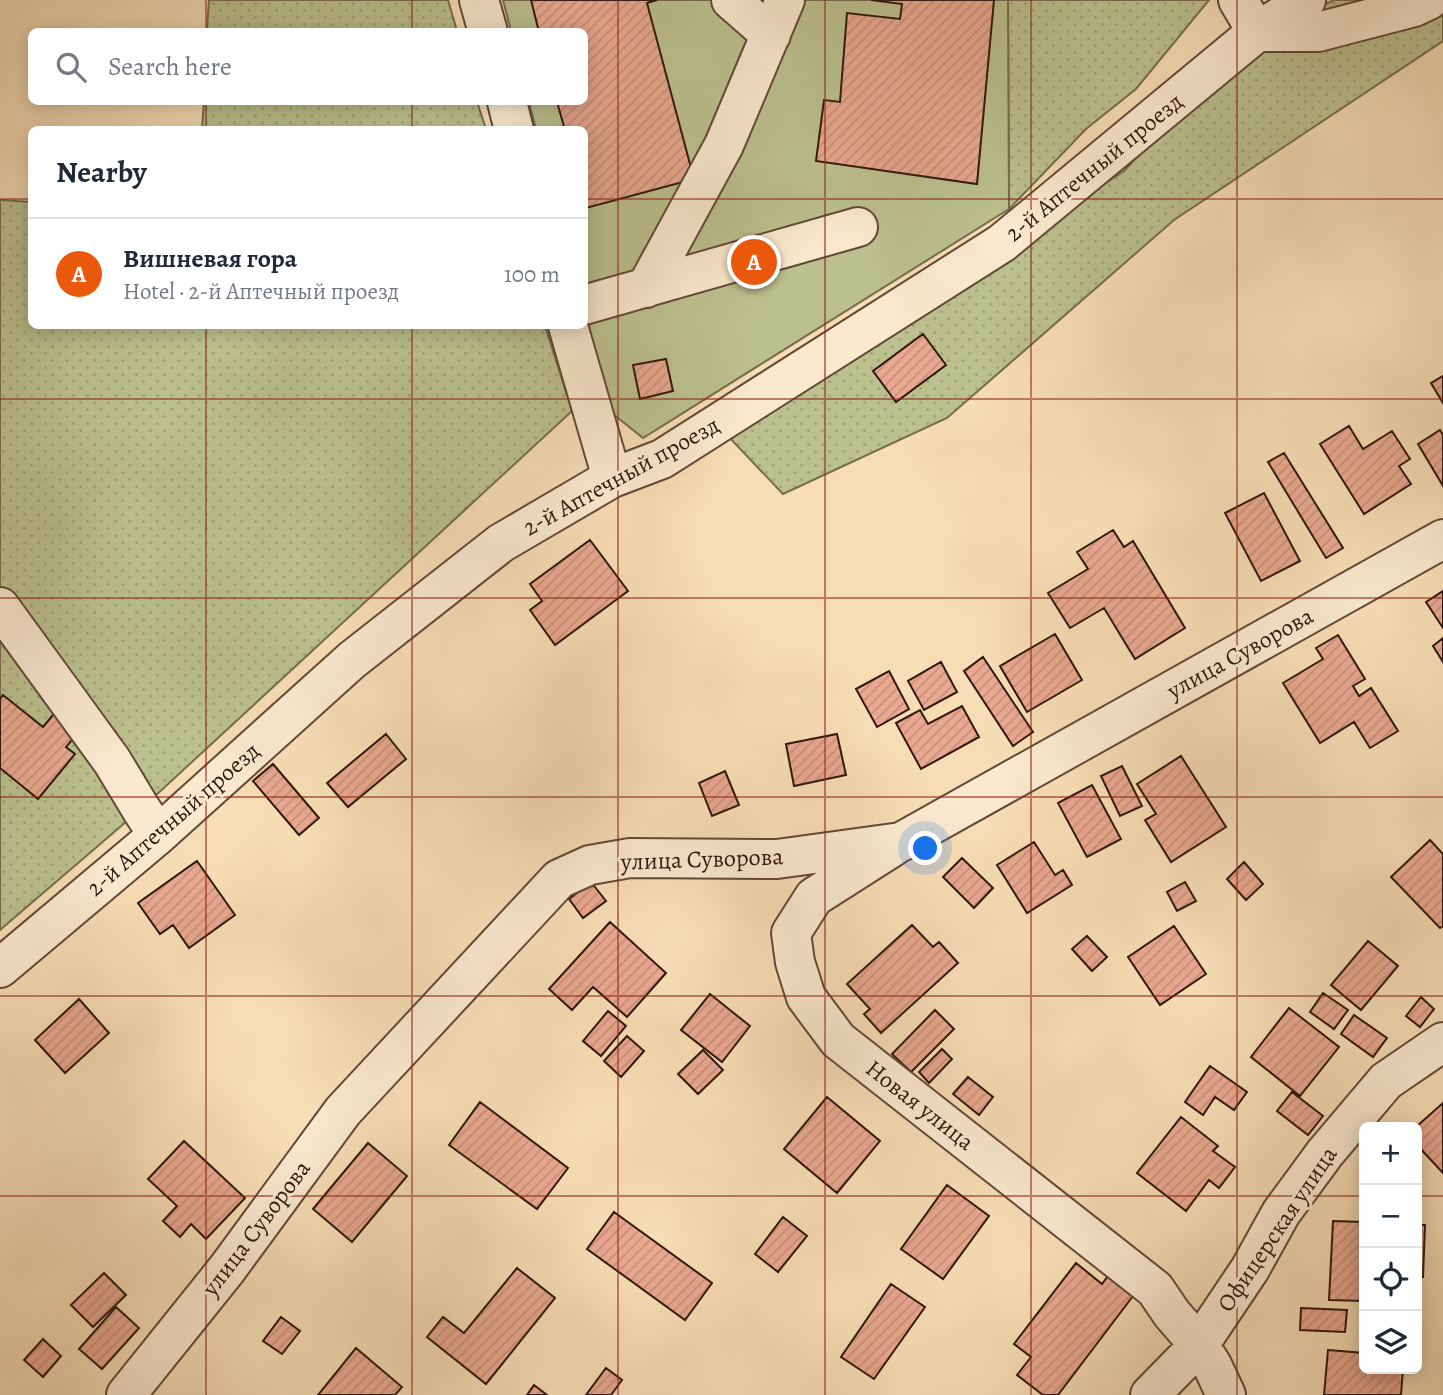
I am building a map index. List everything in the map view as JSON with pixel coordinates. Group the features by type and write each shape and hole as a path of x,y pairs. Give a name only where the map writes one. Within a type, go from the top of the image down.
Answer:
{"street":[{"path":"479,0 487,28"},
{"path":"731,0 771,35"},
{"path":"646,288 724,145 785,0"},
{"path":"1238,0 1257,32 1318,32 1414,7 1429,0"},
{"name":"2-й Аптечный проезд","path":"0,968 158,835 362,651 500,543 612,478 662,458 1002,243 1257,32 1306,0"},
{"path":"508,105 513,126"},
{"path":"588,304 858,227"},
{"path":"569,329 612,478"},
{"name":"улица Суворова","path":"126,1395 227,1269 343,1111 558,879 590,865 630,858 777,859 901,842 1443,539"},
{"path":"0,607 112,761 158,835"},
{"name":"Новая улица","path":"901,842 814,897 791,933 795,962 806,997 838,1041 1155,1289 1199,1345 1226,1395"},
{"name":"Офицерская улица","path":"1150,1395 1199,1345 1250,1269 1281,1213 1325,1153 1386,1081 1443,1042"}],"green space":[{"path":"209,0 448,0 456,28 207,28"},
{"path":"503,0 1008,0 1009,209 643,438 608,410 588,327 588,126 535,126 530,105 588,105 588,28 510,28"},
{"path":"1008,0 1209,0 1136,89 1086,129 1009,209"},
{"path":"1334,0 1443,0 1443,41 1174,220 947,418 783,494 726,434 1124,171 1166,126 1232,78 1306,13"},
{"path":"204,105 478,105 485,126 202,126"},
{"path":"0,200 28,202 28,329 546,329 572,411 141,809 0,930"}],"building":[{"path":"531,0 657,0 647,3 694,179 588,207 588,126 564,126 558,105 588,105 588,28 538,28"},
{"path":"871,0 994,0 977,184 816,161 824,100 840,102 847,13 900,19 902,4"},
{"path":"923,334 946,365 896,402 873,371"},
{"path":"666,359 673,391 640,399 633,365"},
{"path":"1443,376 1443,403 1431,383"},
{"path":"1349,426 1363,449 1392,431 1410,459 1399,466 1411,484 1364,514 1320,444"},
{"path":"1440,430 1443,435 1443,486 1418,444"},
{"path":"1284,453 1343,548 1326,558 1268,462"},
{"path":"1264,493 1300,561 1261,581 1225,513"},
{"path":"1113,530 1124,547 1133,541 1185,628 1135,659 1104,608 1070,628 1048,593 1088,569 1077,552"},
{"path":"590,540 628,591 555,645 530,610 542,601 530,584"},
{"path":"1443,591 1443,628 1426,602"},
{"path":"1055,634 1082,680 1027,712 1000,666"},
{"path":"1338,635 1365,679 1353,686 1359,696 1371,688 1398,731 1370,748 1354,722 1320,743 1283,683 1323,659 1316,648"},
{"path":"1443,638 1443,662 1433,646"},
{"path":"983,657 1033,732 1013,746 964,671"},
{"path":"941,662 957,692 924,710 908,681"},
{"path":"889,671 909,709 877,727 856,689"},
{"path":"3,695 43,727 58,709 82,728 66,747 75,754 38,799 0,768 0,699"},
{"path":"962,706 979,737 921,769 896,723 920,710 928,724"},
{"path":"386,734 406,759 348,807 327,783"},
{"path":"837,734 846,775 794,786 786,744"},
{"path":"1181,756 1226,827 1171,862 1145,820 1156,814 1137,784"},
{"path":"273,764 319,818 299,835 253,781"},
{"path":"1122,766 1142,806 1120,816 1101,776"},
{"path":"725,771 739,805 712,816 699,783"},
{"path":"1092,785 1121,839 1087,857 1058,803"},
{"path":"1430,840 1443,854 1443,926 1440,928 1391,877"},
{"path":"1034,842 1055,875 1063,870 1072,885 1027,913 997,865"},
{"path":"962,858 993,888 974,908 943,877"},
{"path":"197,861 235,915 189,948 173,925 160,934 138,903"},
{"path":"1244,862 1263,884 1246,900 1227,879"},
{"path":"591,882 606,901 583,918 569,899"},
{"path":"1185,882 1196,901 1177,911 1167,892"},
{"path":"610,922 666,973 627,1017 593,987 572,1010 549,989"},
{"path":"912,925 933,947 939,942 958,963 881,1033 864,1014 870,1009 847,984"},
{"path":"1174,926 1206,974 1160,1005 1128,957"},
{"path":"1087,936 1107,957 1092,971 1072,949"},
{"path":"1368,941 1398,966 1361,1010 1331,985"},
{"path":"1323,993 1348,1010 1334,1029 1310,1012"},
{"path":"710,994 750,1026 722,1062 681,1030"},
{"path":"1421,997 1434,1009 1420,1027 1406,1016"},
{"path":"79,999 109,1033 65,1073 35,1040"},
{"path":"1289,1008 1339,1047 1300,1096 1251,1057"},
{"path":"935,1010 954,1029 911,1072 892,1054"},
{"path":"608,1011 626,1026 601,1056 583,1041"},
{"path":"1354,1015 1387,1038 1373,1057 1341,1034"},
{"path":"627,1036 644,1051 621,1077 604,1061"},
{"path":"942,1049 952,1059 929,1083 919,1072"},
{"path":"703,1050 723,1070 698,1094 678,1074"},
{"path":"1210,1066 1247,1092 1234,1110 1215,1097 1203,1115 1185,1102"},
{"path":"968,1077 993,1097 979,1115 953,1094"},
{"path":"1292,1092 1323,1116 1308,1135 1277,1111"},
{"path":"827,1097 880,1141 837,1193 784,1149"},
{"path":"480,1102 568,1168 537,1209 449,1145"},
{"path":"1443,1103 1443,1173 1422,1150 1422,1122"},
{"path":"1181,1117 1218,1146 1213,1151 1235,1167 1219,1188 1209,1180 1186,1211 1137,1173"},
{"path":"184,1141 245,1198 206,1239 191,1224 180,1237 163,1221 177,1206 148,1179"},
{"path":"368,1143 407,1176 352,1242 313,1209"},
{"path":"947,1185 989,1216 943,1279 901,1249"},
{"path":"614,1212 712,1283 685,1320 587,1249"},
{"path":"783,1217 807,1236 778,1272 755,1254"},
{"path":"1333,1221 1359,1222 1359,1301 1329,1300"},
{"path":"1422,1225 1425,1225 1423,1277"},
{"path":"1076,1263 1102,1284 1108,1276 1133,1296 1058,1395 1043,1395 1017,1375 1031,1357 1014,1344"},
{"path":"517,1268 555,1298 486,1384 427,1337 443,1317 464,1333"},
{"path":"104,1273 126,1295 93,1327 71,1305"},
{"path":"891,1284 925,1307 874,1379 841,1357"},
{"path":"116,1307 139,1328 102,1369 79,1349"},
{"path":"1301,1308 1347,1310 1345,1332 1300,1330"},
{"path":"281,1317 300,1331 282,1354 263,1341"},
{"path":"43,1339 61,1356 43,1377 24,1360"},
{"path":"356,1348 402,1387 395,1395 318,1395"},
{"path":"1328,1350 1359,1353 1359,1374 1403,1374 1401,1395 1324,1395"},
{"path":"606,1368 622,1380 611,1395 586,1395"},
{"path":"534,1385 547,1395 527,1395"}],"place":[{"name":"Вишневая гора","path":"754,262"}]}
